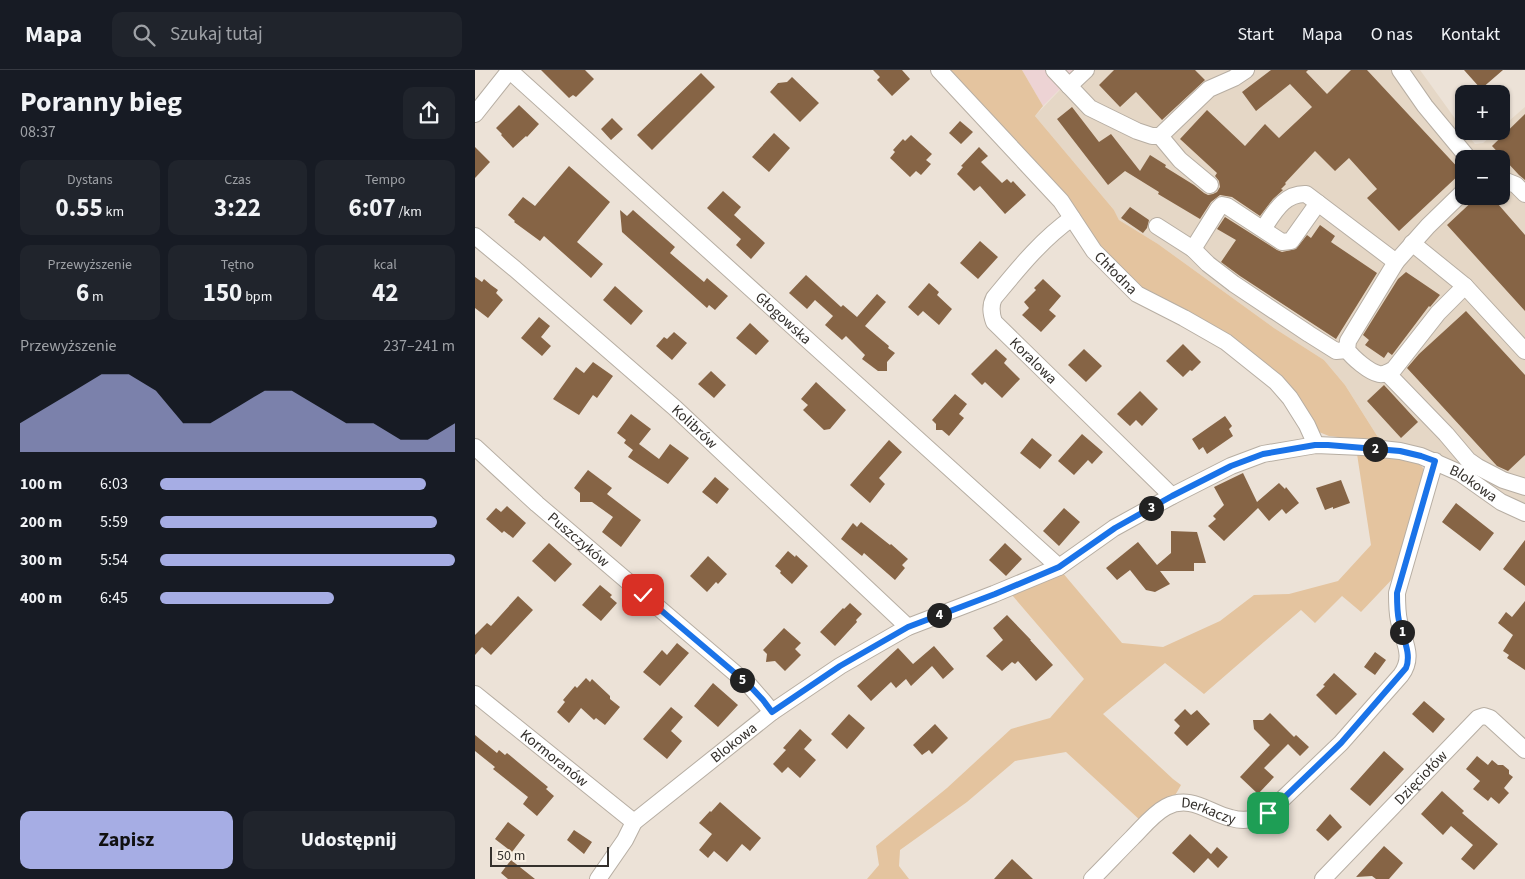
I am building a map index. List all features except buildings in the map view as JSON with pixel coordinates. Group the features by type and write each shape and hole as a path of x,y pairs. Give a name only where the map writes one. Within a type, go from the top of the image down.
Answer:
{"street":[{"path":"475,114 509,70"},
{"name":"Głogowska","path":"509,70 1059,567"},
{"name":"Chłodna","path":"939,70 1061,201 1094,250 1137,294 1226,342 1276,382 1290,398 1303,418 1315,445"},
{"path":"1054,70 1090,108 1137,131 1152,136 1159,136 1209,89 1234,78 1246,70"},
{"path":"1069,86 1086,70"},
{"path":"1400,70 1425,106 1462,150"},
{"path":"1159,136 1180,160 1210,185"},
{"path":"1510,183 1516,185 1525,194"},
{"path":"1263,229 1279,205 1286,199 1295,195 1306,194 1396,262"},
{"path":"1455,200 1412,243 1396,262 1348,341 1347,350 1355,359 1375,373 1387,373 1393,369 1438,313 1465,286"},
{"path":"1193,250 1222,205 1227,206 1282,242 1291,241 1319,203"},
{"name":"Koralowa","path":"1072,218 1057,229 1021,265 994,298 991,304 991,316 994,322 1172,496"},
{"path":"1157,226 1193,250 1228,279 1309,334 1337,351 1347,350"},
{"name":"Kolibrów","path":"475,236 675,408 908,627"},
{"path":"1412,243 1465,286 1525,351"},
{"path":"1387,373 1446,434 1468,460 1478,468 1525,488"},
{"name":"Blokowa","path":"598,879 625,840 634,822 772,712 840,666 908,627 1059,567 1115,528 1231,466 1263,454 1315,445 1400,451 1435,461 1460,473 1501,502 1525,513"},
{"name":"Puszczyków","path":"475,447 537,504 749,685 772,712"},
{"name":"Derkaczy","path":"1092,879 1153,816 1167,806 1191,803 1204,806 1231,818 1246,820 1259,818 1268,813 1341,743 1401,675 1408,663 1408,656 1398,615 1397,593 1435,461"},
{"name":"Kormoranów","path":"475,694 634,822"},
{"name":"Dzięciołów","path":"1323,879 1478,718 1484,716 1489,718 1525,750"}],"shaded area":[{"path":"945,70 1022,70 1043,106 1035,116 1114,210 1119,220 1158,244 1274,328 1324,360 1345,385 1381,442 1329,436 1319,432 1293,394 1141,290 1102,253"},
{"path":"1022,70 1079,70 1043,106"},
{"path":"1079,70 1420,70 1455,119 1455,140 1472,140 1475,144 1483,143 1486,140 1510,140 1510,120 1525,107 1525,506 1507,497 1482,478 1424,448 1381,442 1345,385 1324,360 1274,328 1158,244 1119,220 1114,210 1035,116"},
{"path":"1357,454 1409,460 1424,470 1424,476 1397,574 1361,612 1342,596 1315,623 1301,610 1204,694 1165,663 1103,714 1181,785 1173,799 1141,821 1066,752 1015,761 967,802 900,850 899,866 909,879 867,879 879,865 876,846 947,788 1011,729 1050,718 1084,679 1012,595 1062,572 1122,643 1163,647 1220,621 1254,595 1289,594 1338,581 1371,545"}],"route":[{"path":"643,595 749,685 772,712 840,666 908,627 1059,567 1115,528 1231,466 1263,454 1315,445 1400,451 1435,461 1397,593 1399,623 1408,656 1406,668 1341,743 1276,808 1268,813"}]}
